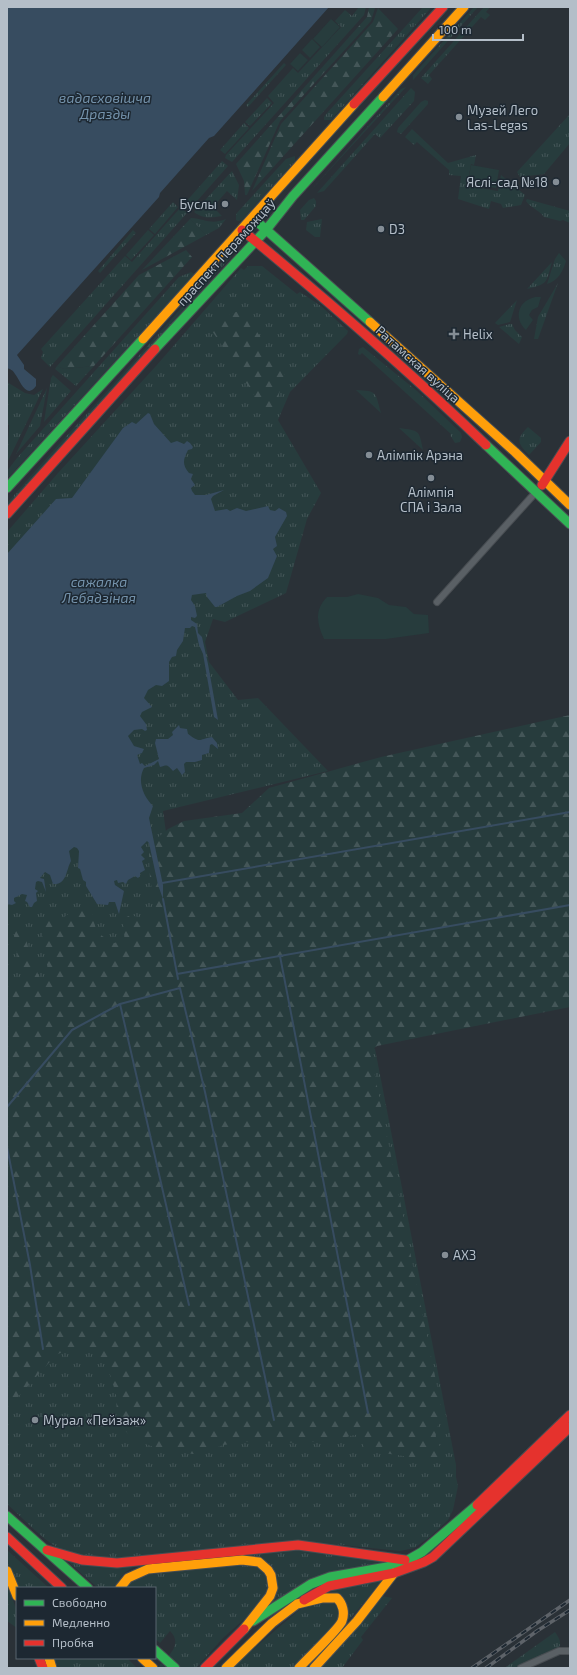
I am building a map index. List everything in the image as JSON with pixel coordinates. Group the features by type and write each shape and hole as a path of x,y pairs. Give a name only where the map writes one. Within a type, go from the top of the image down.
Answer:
{"main road":[{"name":"праспект Пераможцаў","path":"7,488 253,218 331,128 442,7"},
{"name":"праспект Пераможцаў","path":"7,514 172,330 266,230 293,196 464,7"},
{"name":"Ратамская вуліца","path":"253,218 400,348 570,505"},
{"name":"Ратамская вуліца","path":"242,230 322,295 438,399 570,524"},
{"path":"536,492 546,482 570,441"},
{"path":"248,1624 288,1597 311,1584 330,1577 388,1567 408,1560 433,1545 570,1414"},
{"path":"226,1668 272,1623 297,1604 329,1586 394,1573 424,1562 436,1554 570,1427"},
{"path":"7,1516 87,1587"},
{"path":"7,1537 61,1587"},
{"path":"43,1549 63,1556 99,1563 117,1563 298,1545 408,1560"},
{"path":"121,1587 126,1579 134,1574 148,1569 228,1560 252,1560 259,1562 264,1566 271,1575 273,1588 270,1596 248,1624 205,1668"},
{"path":"7,1571 16,1594"},
{"path":"314,1668 357,1621 394,1573"},
{"path":"297,1604 322,1598 337,1598 341,1602 343,1610 342,1622 299,1668"},
{"path":"156,1651 175,1668"},
{"path":"144,1660 153,1668"}],"street":[{"path":"437,602 536,492"},
{"path":"521,1668 559,1650 570,1651"}],"green space":[{"path":"359,7 366,7 364,15 232,162 225,158 226,155 274,103 268,96 293,68 298,73 341,27 335,21 345,10 352,16"},
{"path":"369,7 375,8 371,21 280,121 247,195 245,195 244,181 236,164 367,17"},
{"path":"423,7 430,7 430,9 331,120 324,120 327,113"},
{"path":"474,7 478,7 413,80 413,75"},
{"path":"484,7 490,7 486,12 490,15 485,20 481,17 429,75 432,79 428,84 421,78"},
{"path":"378,8 398,29 252,191 281,124 373,22"},
{"path":"331,19 340,27 322,47 313,39"},
{"path":"312,39 320,47 310,58 302,50"},
{"path":"300,53 308,60 298,71 290,64"},
{"path":"284,63 286,65 248,107 246,105"},
{"path":"406,87 312,189 401,89"},
{"path":"411,88 415,92 414,101 380,138 375,134 324,191 317,193"},
{"path":"267,98 272,103 250,126 245,122"},
{"path":"425,100 428,101 428,104 401,134 397,132 398,128 421,102"},
{"path":"570,114 570,143 544,174 520,177 517,172"},
{"path":"244,123 249,128 225,154 220,150"},
{"path":"412,129 448,163 476,155 474,165 471,164 467,186 498,191 501,175 525,195 521,205 503,208 501,204 491,201 489,209 458,199 461,176 449,175 449,170 417,142 414,145 405,137"},
{"path":"295,156 295,161 242,220 236,220 236,214 286,159"},
{"path":"222,161 228,166 190,209 184,204"},
{"path":"471,165 499,170 496,188 468,183"},
{"path":"232,171 239,185 237,200 227,191 213,207 222,216 207,217 201,216 194,212"},
{"path":"314,198 316,201 316,206 304,220 301,220 300,210 309,200"},
{"path":"527,199 570,211 570,223 563,220 560,221 544,217 526,201"},
{"path":"173,202 178,207 155,234 149,229"},
{"path":"181,207 187,213 50,367 41,358 43,352 41,349 125,256 132,262"},
{"path":"190,219 212,222 226,219 219,228 206,235"},
{"path":"190,219 206,235 142,270"},
{"path":"322,219 320,237 315,237 306,230 307,222"},
{"path":"133,230 136,233 100,273 98,271"},
{"path":"148,230 154,235 131,260 126,255"},
{"path":"186,250 192,257 94,366 64,369 57,366 139,275"},
{"path":"559,253 566,261 565,265 557,278 551,283 547,284 555,259"},
{"path":"228,255 231,257 7,509 7,503"},
{"path":"552,262 546,281 543,284 527,289"},
{"path":"248,266 262,266 297,294 300,292 321,306 348,331 347,334 290,392 278,420 321,493 307,519 286,593 225,622 213,619 205,642 209,662 238,700 258,698 328,771 163,811 186,974 275,961 375,1049 456,1465 458,1486 453,1510 448,1520 430,1537 414,1548 400,1551 323,1543 296,1542 117,1559 98,1559 65,1552 34,1530 7,1504 7,532 58,473 156,366 241,268 244,270"},
{"path":"191,272 194,274 7,479 7,471 17,458 179,277"},
{"path":"558,283 538,339 534,339 538,317"},
{"path":"535,297 541,297 538,307 532,310 529,315 533,320 526,330 520,320 519,310 525,302"},
{"path":"517,300 510,322 498,325 495,323"},
{"path":"242,310 285,373 271,422 206,322"},
{"path":"512,324 515,330 522,337 519,344 499,327"},
{"path":"363,347 417,391 461,433 462,437 460,442 455,443 450,435 451,434 362,353 360,355 358,354 359,349"},
{"path":"57,366 64,369 94,366 76,386 55,369"},
{"path":"53,375 71,391 44,422 51,378"},
{"path":"7,382 25,393 34,395 43,389 7,463 9,425 7,423"},
{"path":"47,388 40,426 16,454"},
{"path":"356,390 372,392 378,401 381,413"},
{"path":"528,427 541,438 541,442 529,455 520,444 521,435"},
{"path":"399,428 417,432 423,450"},
{"path":"358,594 378,598 389,605 406,607 414,614 428,615 429,633 386,639 324,639 318,623 318,612 323,602 327,597 347,597"},
{"path":"570,715 570,1007 377,1046 370,1051 440,1401 440,1420 436,1435 438,1443 445,1454 443,1459 437,1461 370,1451 364,1447 359,1435 350,1436 336,1441 281,1443 246,1442 223,1445 208,1451 193,1454 160,1449 133,1439 120,1425 117,1418 116,1394 108,1368 101,1358 93,1353 78,1349 69,1349 56,1355 7,1409 7,974 14,988 17,989 24,986 23,977 17,963 14,938 17,929 22,929 24,931 29,951 41,982 45,982 49,978 42,931 45,917 51,916 56,919 62,919 72,912 80,909 84,908 92,910 95,927 99,933 114,943 124,940 124,926 126,917 132,916 146,921 152,919 156,911 150,879 149,853 156,839 168,829 184,821 242,813 269,788 381,757"},
{"path":"7,1550 48,1587 17,1587 7,1565"},
{"path":"302,1550 386,1560 384,1564 332,1572 316,1577 272,1603 276,1583 274,1570 271,1565 265,1561 246,1555 136,1566 123,1575 115,1587 97,1587 66,1560"},
{"path":"245,1563 260,1566 269,1582 262,1603 223,1638 196,1668 157,1668 175,1646 174,1636 170,1631 160,1643 156,1640 156,1587 125,1587 136,1576"},
{"path":"385,1577 309,1668 304,1668 343,1626 331,1590"},
{"path":"7,1584 16,1608 16,1627 7,1621"},
{"path":"382,1596 392,1598 361,1637 363,1640 342,1668 320,1668"},
{"path":"335,1601 342,1614 297,1668 231,1668 298,1611 313,1602"},
{"path":"555,1632 560,1642 560,1646 556,1651 514,1668 506,1667"},
{"path":"49,1659 128,1659 137,1668 53,1668"}],"water":[{"name":"вадасховішча Дразды","path":"7,7 329,7 214,136 209,138 160,193 159,197 17,355 24,365 24,369 36,379 36,386 29,391 24,388 13,372 7,368"},
{"name":"сажалка Лебядзіная","path":"148,413 150,414 154,424 171,443 177,441 184,444 187,441 193,447 192,449 188,450 184,462 189,473 193,474 191,479 195,485 191,488 195,495 206,495 224,490 213,496 211,499 215,511 227,509 230,511 237,508 246,511 268,506 270,510 275,511 279,508 286,512 287,516 275,537 277,546 273,549 277,556 268,578 250,591 217,607 215,607 207,597 206,593 192,595 191,600 195,606 197,616 195,618 191,617 191,620 197,624 198,633 202,637 218,720 214,717 203,654 199,645 195,627 192,626 190,628 185,628 183,641 177,650 176,656 172,657 169,662 169,681 162,686 156,685 148,690 144,698 152,707 142,712 140,716 146,724 147,730 134,730 128,736 134,746 144,749 142,753 137,755 140,764 142,763 145,766 159,759 155,743 156,739 168,739 173,735 172,732 179,725 180,728 187,729 188,734 198,740 212,737 217,743 218,749 212,744 210,745 209,753 202,755 202,760 186,762 184,764 185,772 182,775 177,768 173,771 167,766 160,767 158,761 154,765 144,768 142,773 142,788 146,798 153,806 149,818 163,885 163,899 158,885 149,843 147,841 141,847 144,852 141,855 145,859 142,861 145,870 140,873 138,878 135,876 128,880 126,884 123,882 118,883 117,880 114,881 115,885 124,891 119,914 115,902 109,902 108,905 97,904 86,886 86,882 83,880 80,869 78,868 79,851 74,847 69,851 71,861 64,880 58,884 53,884 50,875 45,872 40,878 44,879 46,892 42,882 36,882 35,889 38,891 36,893 37,901 32,907 30,907 25,901 27,895 22,894 14,898 16,903 12,905 7,904 7,554 56,499 72,498 123,428 132,422 136,424"}],"waterway":[{"path":"162,883 570,812"},
{"path":"163,899 178,979"},
{"path":"177,974 570,905"},
{"path":"280,956 368,1413"},
{"path":"7,1107 72,1030 120,1004 180,988 205,1092 274,1420"},
{"path":"120,1004 189,1305"},
{"path":"7,1147 30,1265 43,1349"}],"railway":[{"path":"472,1668 570,1600"},
{"path":"486,1668 537,1631 570,1610"}],"traffic: fast":[{"path":"155,349 266,230 293,196 383,97"},
{"path":"253,218 370,322"},
{"path":"7,488 143,339"},
{"path":"486,445 570,524"},
{"path":"253,1621 311,1584 330,1577 387,1567 408,1560 422,1552 477,1505"},
{"path":"7,1516 87,1587"},
{"path":"156,1651 175,1668"}],"traffic: slow":[{"path":"383,97 464,7"},
{"path":"143,339 354,104"},
{"path":"370,322 515,452 570,505"},
{"path":"121,1587 128,1578 148,1569 242,1560 259,1562 271,1575 273,1588 270,1596 244,1629"},
{"path":"7,1571 16,1594"},
{"path":"314,1668 357,1621 394,1573"},
{"path":"226,1668 272,1623 297,1604 322,1598 337,1598 343,1609 342,1621 340,1625 299,1668"},
{"path":"49,1659 52,1668"},
{"path":"143,1659 153,1668"}],"traffic: jam":[{"path":"354,104 443,7"},
{"path":"242,230 366,335 427,389 486,445"},
{"path":"7,514 155,349"},
{"path":"542,485 570,441"},
{"path":"477,1505 570,1415"},
{"path":"304,1600 329,1586 394,1573 424,1562 433,1557 570,1427"},
{"path":"7,1537 61,1587"},
{"path":"47,1550 82,1560 117,1563 298,1545 405,1560"},
{"path":"205,1668 244,1629"},
{"path":"39,1659 43,1668"}],"place":[{"name":"Музей Лего Las-Legas","path":"459,117"},
{"name":"Яслі-сад №18","path":"556,182"},
{"name":"Буслы","path":"225,204"},
{"name":"D3","path":"381,229"},
{"name":"Helix","path":"454,334"},
{"name":"Алімпік Арэна","path":"369,455"},
{"name":"Алімпія СПА і Зала","path":"431,478"},
{"name":"АХЗ","path":"445,1255"},
{"name":"Мурал «Пейзаж»","path":"35,1420"}]}
